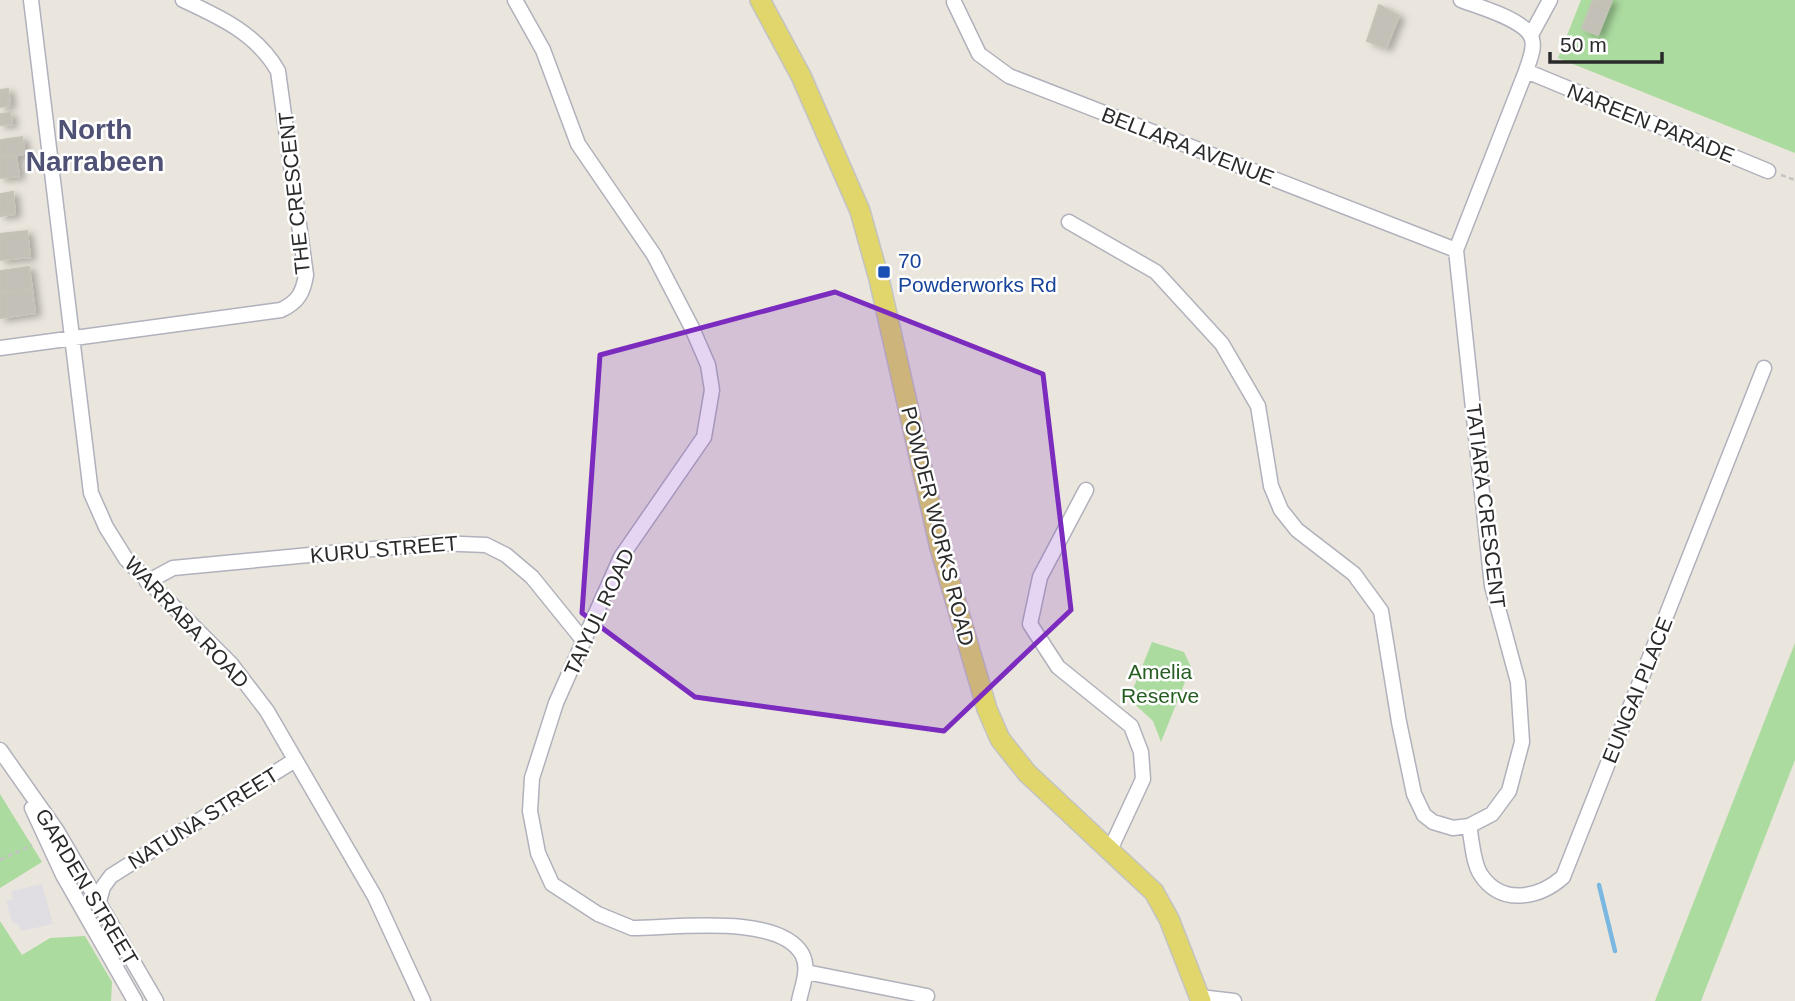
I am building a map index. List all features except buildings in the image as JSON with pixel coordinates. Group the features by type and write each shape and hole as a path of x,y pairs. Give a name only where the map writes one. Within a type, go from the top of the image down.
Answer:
{"main road":[{"name":"POWDER WORKS ROAD","path":"760,0 801,76 860,211 879,279 940,548 987,709 1000,739 1027,773 1154,892 1169,919 1200,999"}],"street":[{"name":"WARRABA ROAD","path":"32,0 70,339 91,493 126,559 231,664 267,712 375,897 424,1001"},
{"name":"THE CRESCENT","path":"0,348 281,310 293,304 303,290 306,275 278,71 271,59 235,25 183,0"},
{"name":"TAIYUL ROAD","path":"515,0 543,50 578,144 654,255 692,328 708,365 712,390 704,437 621,557 556,703 532,778 530,811 538,853 552,884 598,914 632,928 747,927 772,931 802,954 806,972"},
{"path":"1461,0 1521,24 1531,35"},
{"path":"1526,71 1532,50 1531,35 1550,0"},
{"name":"BELLARA AVENUE","path":"954,2 979,54 1009,76 1456,250"},
{"name":"TATIARA CRESCENT","path":"1469,826 1492,814 1509,791 1522,743 1518,682 1492,586 1456,250 1526,71"},
{"name":"NAREEN PARADE","path":"1526,71 1768,171"},
{"path":"1069,222 1156,272 1222,344 1258,406 1271,486 1281,510 1297,530 1354,574 1381,611 1401,734 1414,794 1424,815 1433,822 1453,828 1469,826"},
{"name":"EUNGAI PLACE","path":"1469,826 1480,874 1500,892 1518,896 1536,895 1549,889 1563,877 1764,368"},
{"path":"1086,490 1040,576 1030,624 1058,667 1131,726 1141,752 1143,779 1110,850"},
{"name":"KURU STREET","path":"147,582 173,568 436,543 486,545 506,555 532,577 583,640"},
{"name":"GARDEN STREET","path":"0,750 57,831 79,873 156,1001"},
{"name":"NATUNA STREET","path":"98,905 103,887 111,876 295,760"},
{"name":"GARDEN STREET","path":"16,775 63,875 133,1000"},
{"name":"NATUNA STREET","path":"79,873 111,876"},
{"path":"799,1001 806,972 927,996"},
{"path":"1200,999 1234,1001"}],"highlighted area":[{"path":"835,292 1043,374 1071,610 944,731 695,697 582,613 600,355"}],"shaded area":[{"path":"42,884 53,924 21,931 19,925 12,922 6,900 13,899 11,891"}],"green space":[{"path":"1581,0 1795,0 1795,153 1558,58"},
{"name":"Amelia Reserve","path":"1152,642 1184,652 1191,667 1161,742 1153,721 1129,699"},
{"path":"1795,643 1795,760 1701,1001 1655,1001"},
{"path":"0,794 42,862 0,888"},
{"path":"0,921 22,955 50,938 85,936 112,982 111,1001 0,1001"}],"waterway":[{"path":"1599,885 1615,951"}],"place":[{"name":"70 Powderworks Rd","path":"884,272"}],"district":[{"name":"North Narrabeen","path":"95,145"}]}
